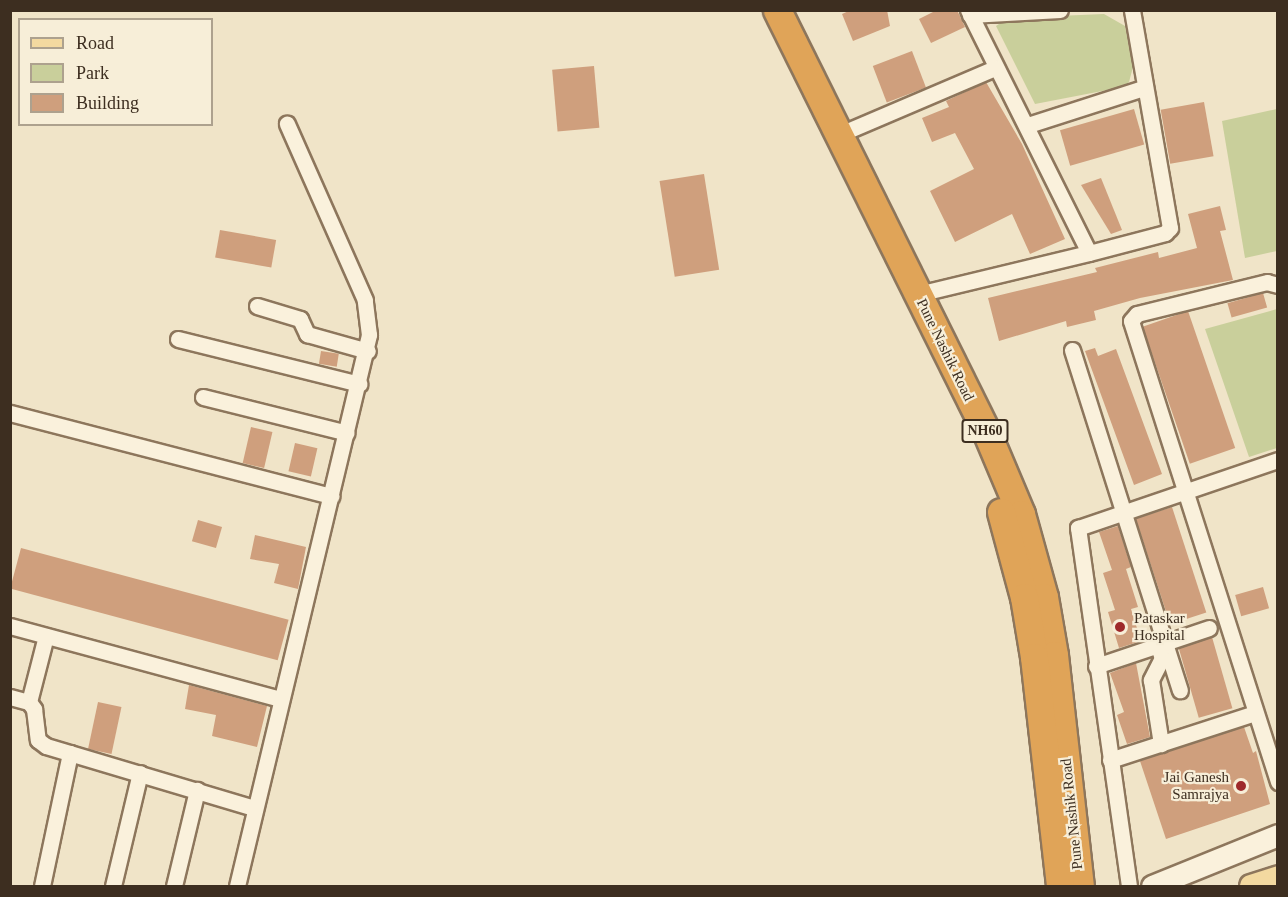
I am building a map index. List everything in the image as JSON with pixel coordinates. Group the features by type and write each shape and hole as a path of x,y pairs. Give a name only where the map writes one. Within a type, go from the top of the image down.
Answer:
{"highway":[{"name":"Pune Nashik Road","path":"757,10 968,436 999,507 1024,597 1034,657 1060,886"},
{"name":"Pune Nashik Road","path":"777,10 1005,474 1031,545 1053,655 1080,886"}],"main road":[{"path":"1251,886 1278,877"}],"street":[{"path":"1060,10 969,13 995,68 1028,125 1089,253"},
{"path":"918,294 1089,253 1165,233 1170,228 1172,219 1143,88 1132,10"},
{"path":"838,135 995,68"},
{"path":"1028,125 1143,88"},
{"path":"237,886 280,699 368,351 365,300 287,124"},
{"path":"1278,285 1275,281 1256,284 1137,314 1131,321 1255,713 1272,743 1278,782"},
{"path":"257,306 300,318 308,334 368,351"},
{"path":"178,339 360,384"},
{"path":"1072,350 1124,510 1163,645 1180,690"},
{"path":"203,397 347,433"},
{"path":"10,413 331,496"},
{"path":"1129,886 1078,528 1124,510 1278,460"},
{"path":"10,626 280,699"},
{"path":"1096,666 1209,628"},
{"path":"29,702 46,636"},
{"path":"1161,744 1151,680 1162,658 1163,645"},
{"path":"10,697 29,702 34,709 38,740 70,753 254,808"},
{"path":"1110,760 1255,713"},
{"path":"42,886 70,753"},
{"path":"112,886 140,773"},
{"path":"174,886 197,790"},
{"path":"1152,886 1278,835"}],"green space":[{"path":"1104,14 1125,26 1133,67 1129,82 1123,87 1035,104 996,26 1008,18"},
{"path":"1277,109 1277,251 1245,258 1222,121"},
{"path":"1277,309 1277,448 1249,457 1205,329"}],"building":[{"path":"851,10 887,10 890,26 853,41 842,14"},
{"path":"937,10 957,10 965,27 931,43 919,19"},
{"path":"912,51 926,87 887,102 873,66"},
{"path":"594,66 599,128 558,131 552,70"},
{"path":"986,82 1022,144 1065,239 1030,254 1012,214 955,242 930,191 974,169 955,133 932,142 922,118 949,107 946,101"},
{"path":"1204,102 1214,156 1170,164 1161,110"},
{"path":"1134,109 1144,145 1070,166 1060,130"},
{"path":"704,174 719,270 675,277 660,181"},
{"path":"1101,178 1122,230 1111,234 1081,185"},
{"path":"1220,206 1226,230 1220,231 1233,280 1140,298 1094,311 1096,320 1067,327 1066,321 999,341 988,298 1097,272 1095,268 1158,252 1159,258 1197,248 1188,214"},
{"path":"220,230 276,240 271,267 215,258"},
{"path":"1263,293 1267,307 1232,318 1227,303"},
{"path":"1188,311 1235,448 1190,464 1143,327"},
{"path":"1095,348 1098,356 1116,349 1162,474 1134,485 1085,351"},
{"path":"321,351 339,354 337,367 319,364"},
{"path":"251,427 272,432 264,468 243,463"},
{"path":"295,443 317,448 311,476 288,471"},
{"path":"1172,507 1206,613 1170,624 1136,519"},
{"path":"198,520 222,527 216,548 192,541"},
{"path":"1118,526 1131,567 1126,569 1138,607 1131,609 1141,641 1119,648 1108,612 1115,610 1103,573 1112,570 1099,532"},
{"path":"255,535 306,547 298,589 274,583 279,564 250,559"},
{"path":"21,548 289,620 278,660 10,589"},
{"path":"1263,587 1269,608 1241,616 1235,595"},
{"path":"1212,637 1232,708 1199,718 1178,647"},
{"path":"1136,663 1150,737 1127,744 1117,715 1124,712 1110,673"},
{"path":"189,685 267,706 257,747 212,736 216,715 185,709"},
{"path":"98,702 121,707 111,754 88,749"},
{"name":"Jai Ganesh Samrajya","path":"1244,727 1253,753 1256,751 1270,804 1166,839 1140,761"}],"place":[{"name":"Pataskar Hospital","path":"1120,627"},
{"name":"Jai Ganesh Samrajya","path":"1241,786"}]}
